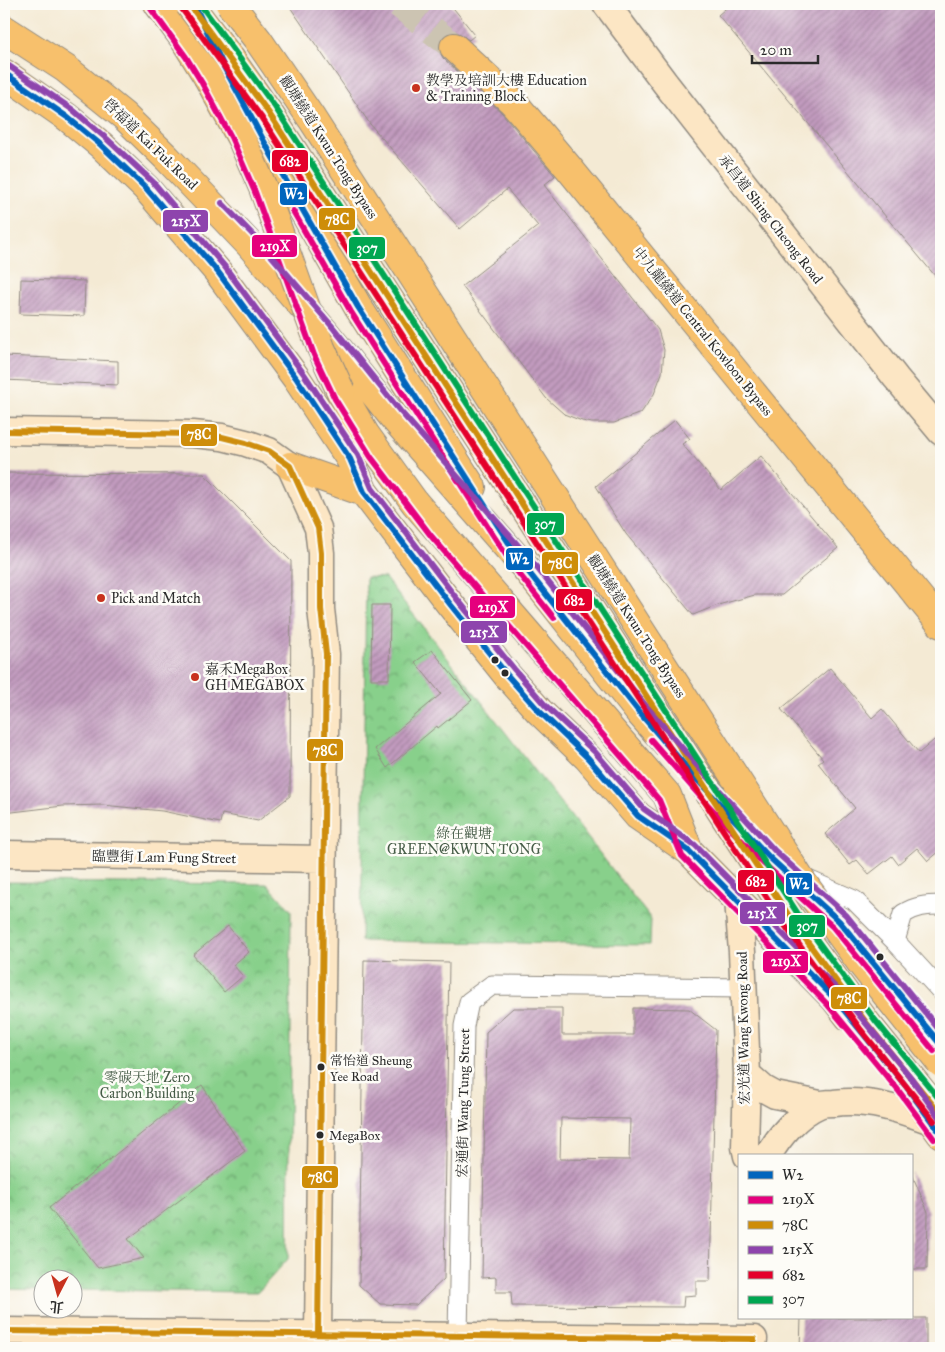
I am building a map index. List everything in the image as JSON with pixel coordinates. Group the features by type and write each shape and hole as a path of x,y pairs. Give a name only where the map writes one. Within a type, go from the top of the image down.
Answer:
{"highway":[{"path":"158,4 184,39 207,76 242,140 273,215 321,348 341,392 365,434 415,503 666,795 689,852"},
{"path":"189,4 268,112 791,919 938,1124"},
{"path":"194,4 224,67 272,156 358,307 523,564"},
{"name":"觀塘繞道 Kwun Tong Bypass","path":"230,4 312,119 797,873 866,969 941,1063"},
{"name":"啓福道 Kai Fuk Road","path":"4,29 73,74 124,116 168,158 250,245 324,331 393,417 523,564 639,712 693,775 769,857 787,871 839,921 941,1045"},
{"name":"中九龍繞道 Central Kowloon Bypass","path":"454,46 513,102 556,153 671,291 941,624"},
{"path":"4,73 67,116 146,188 218,272 350,459 364,492 455,611 507,675 539,711 588,758 638,816 689,852 738,899 835,999 938,1124"},
{"path":"290,466 364,492"}],"main road":[{"name":"承昌道 Shing Cheong Road","path":"606,4 665,83 896,378 941,432"},
{"path":"4,430 193,434 222,437 269,451 290,466 318,528 321,553 321,609 326,654 318,1334"},
{"name":"臨豐街 Lam Fung Street","path":"4,854 323,859"},
{"name":"宏光道 Wang Kwong Road","path":"738,899 747,1074 744,1147 746,1154"},
{"path":"747,1074 775,1096 820,1104 849,1102 876,1104 892,1107 938,1124"},
{"path":"769,1154 783,1134 804,1114 820,1104"},
{"path":"4,1331 72,1339 318,1334 458,1335 547,1342 754,1335"}],"street":[{"name":"啓福道 Kai Fuk Road","path":"787,871 854,900 941,991"},
{"path":"895,941 903,914 912,908 922,905 941,905"},
{"name":"宏通街 Wang Tung Street","path":"458,1335 464,1026 469,1002 492,985 744,988"}],"green space":[{"name":"綠在觀塘 GREEN@KWUN TONG","path":"366,577 385,578 651,919 650,945 361,941"},
{"name":"零碳天地 Zero Carbon Building","path":"4,882 267,884 291,910 288,1259 258,1292 82,1290 82,1270 32,1270 32,1290 4,1289"}],"building":[{"path":"288,4 450,4 475,35 469,40 457,32 450,32 443,36 439,44 439,51 443,58 502,113 555,176 544,185 658,330 664,350 662,373 654,394 641,413 614,423 592,423 564,414 546,398 462,286 538,226 507,189 460,229 370,124"},
{"path":"731,4 941,4 941,283 718,15"},
{"path":"21,279 85,281 84,316 20,314"},
{"path":"4,356 118,361 118,385 4,380"},
{"path":"675,420 690,439 682,444 721,490 761,456 838,548 782,595 755,595 718,605 693,615 626,534 596,486"},
{"path":"4,473 204,474 291,561 290,796 258,821 222,814 220,823 162,811 103,805 63,806 4,813"},
{"path":"372,605 390,605 389,679 371,679"},
{"path":"432,650 472,700 438,728 437,726 387,768 375,749 441,694 415,662"},
{"path":"830,668 872,718 882,709 919,753 941,734 941,850 928,861 917,848 898,864 892,856 869,874 857,860 850,865 825,834 855,808 818,763 823,759 781,709"},
{"path":"228,926 249,952 233,965 243,976 224,992 193,955"},
{"path":"364,960 449,962 444,1279 416,1305 380,1304 359,1285"},
{"path":"513,1008 562,1008 562,1035 633,1035 633,1008 689,1009 716,1030 710,1281 696,1281 696,1295 684,1296 683,1307 512,1306 511,1292 496,1292 496,1277 482,1278 486,1032","holes":["561,1118 630,1119 629,1160 560,1159"]},
{"path":"202,1085 245,1151 128,1239 144,1258 98,1268 49,1208"},
{"path":"912,1174 928,1212 927,1269 912,1269"},
{"path":"912,1318 926,1318 926,1348 800,1348 801,1320 912,1320"}],"tunnel":[{"path":"399,4 454,47"}],"transit line":[{"name":"78C","path":"189,4 268,112 791,919 868,1025 941,1115"},
{"name":"W2","path":"194,4 224,67 272,156 358,307 523,565 639,712 693,775 769,857 839,921 941,1045"},
{"name":"307","path":"200,4 275,107 798,914 875,1020 941,1101"},
{"name":"219X","path":"151,9 186,57 231,137 255,192 314,355 335,399 371,457 432,537 659,800 682,856 828,1005 898,1090 934,1139"},
{"name":"682","path":"182,9 261,117 784,924 861,1030 934,1121"},
{"name":"215X","path":"9,66 73,110 153,182 225,267 304,374 358,455 372,488 457,599 514,669 545,705 595,752 644,809 695,845 841,993 912,1079 941,1120"},
{"name":"W2","path":"4,73 67,117 101,145 146,188 218,272 297,379 350,459 364,492 507,675 539,711 588,758 638,816 689,851 835,999 905,1085 941,1134"},
{"name":"215X","path":"222,203 257,239 331,325 400,411 530,559 646,706 700,769 775,851 846,915 941,1032"},
{"name":"219X","path":"293,211 351,312 489,529 516,570 554,618"},
{"name":"78C","path":"4,431 193,434 222,437 246,443 269,451 290,466 318,528 321,553 321,609 326,654 318,1334"},
{"name":"219X","path":"651,740 707,804 763,863 833,927 934,1051"},
{"name":"78C","path":"4,1331 754,1339 754,1348"}],"place":[{"name":"教學及培訓大樓 Education & Training Block","path":"416,88"},
{"name":"Pick and Match","path":"101,598"},
{"name":"嘉禾MegaBox GH MEGABOX","path":"195,677"},
{"name":"常怡道 Sheung Yee Road","path":"321,1067"},
{"name":"MegaBox","path":"320,1135"}]}
